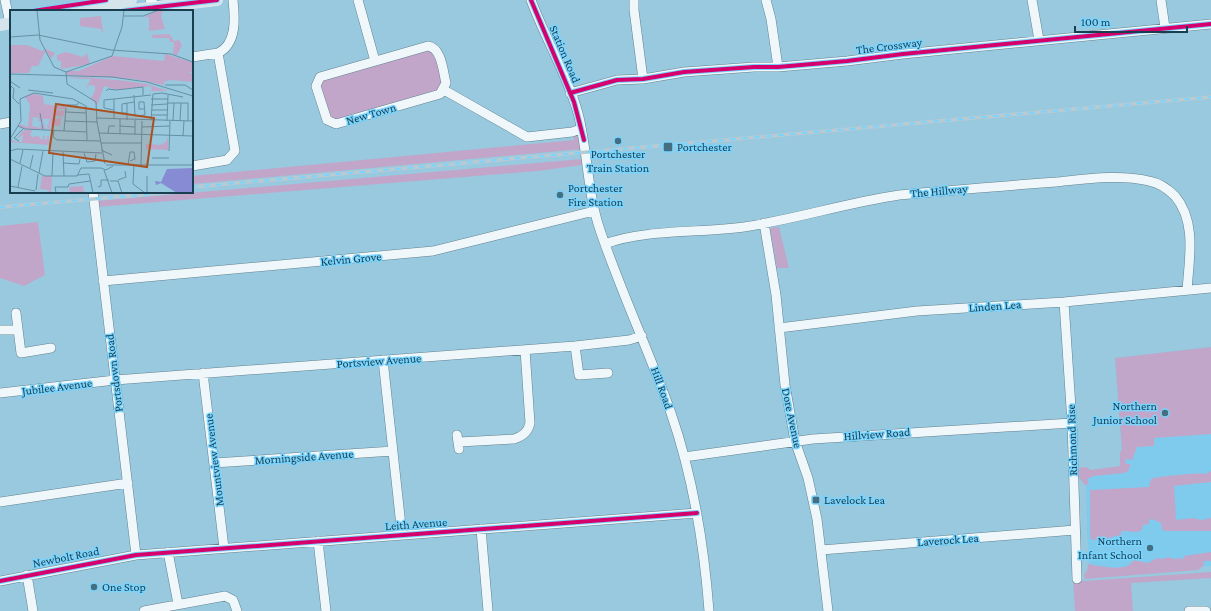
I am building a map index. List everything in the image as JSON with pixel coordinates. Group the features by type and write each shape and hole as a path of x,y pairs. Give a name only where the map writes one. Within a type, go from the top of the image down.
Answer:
{"main road":[{"path":"78,10 131,0"},
{"path":"128,10 155,4 217,0"}],"street":[{"path":"5,0 7,24"},
{"path":"193,57 218,53 226,48 232,36 235,16 233,0"},
{"path":"358,0 375,61"},
{"name":"Station Road","path":"531,0 570,93 581,129 588,173"},
{"path":"634,0 643,79"},
{"path":"766,0 771,19 778,67"},
{"path":"1032,0 1039,40"},
{"path":"1161,0 1165,28"},
{"name":"The Crossway","path":"570,93 603,83 643,79 684,72 754,67 778,67 1211,24"},
{"name":"New Town","path":"431,47 438,54 446,83 444,90 440,94 336,124 329,121 325,117 316,86 318,80 324,75 375,61 431,47"},
{"path":"193,166 227,160 234,151 218,53"},
{"path":"444,90 527,137 566,133 581,129"},
{"path":"0,124 10,122"},
{"name":"Hill Road","path":"588,173 594,211 605,244 671,414 684,457 697,513 709,611"},
{"name":"The Hillway","path":"605,244 625,238 742,227 872,199 899,195 1078,180 1136,178 1150,181 1165,188 1174,195 1182,207 1187,222 1190,239 1187,290"},
{"name":"Portsdown Road","path":"93,193 136,555"},
{"name":"Kelvin Grove","path":"103,281 432,251 594,211"},
{"name":"Dore Avenue","path":"764,223 776,295 785,385 795,441 808,478 821,550 828,611"},
{"name":"Linden Lea","path":"779,328 917,312 1064,302 1211,288"},
{"name":"Richmond Rise","path":"1064,302 1072,423 1077,579"},
{"path":"16,312 17,330 21,352 51,348"},
{"path":"0,330 17,330"},
{"name":"Portsview Avenue","path":"115,380 575,346 629,340 642,336"},
{"path":"575,346 579,375 608,373"},
{"path":"458,442 514,439 527,432 530,423 525,350"},
{"path":"383,360 402,535"},
{"name":"Mountview Avenue","path":"203,373 224,548"},
{"name":"Jubilee Avenue","path":"0,393 115,380"},
{"name":"Hillview Road","path":"684,457 795,441 911,432 1072,423"},
{"name":"Morningside Avenue","path":"214,463 393,451"},
{"path":"0,502 128,483"},
{"name":"Leith Avenue","path":"136,555 697,513"},
{"path":"481,529 488,611"},
{"name":"Laverock Lea","path":"821,550 1075,530"},
{"path":"318,541 326,611"},
{"path":"168,552 178,604"},
{"name":"Newbolt Road","path":"0,580 136,555"},
{"path":"27,575 33,611"},
{"path":"144,611 225,596 231,598 236,604 237,611"},
{"path":"1189,611 1206,611"}],"shaded area":[{"path":"429,50 436,58 440,68 442,89 346,116 340,120 330,119 319,87 323,80"},
{"path":"574,135 579,138 582,149 193,184 193,176 574,140"},
{"path":"582,159 582,165 538,171 97,207 97,201"},
{"path":"38,222 45,275 24,286 0,278 0,226"},
{"path":"779,227 789,268 777,268 770,228"},
{"name":"Northern Junior School","path":"1211,347 1211,566 1090,574 1087,530 1086,471 1123,467 1115,358"},
{"path":"1211,347 1211,434 1154,438 1154,446 1137,447 1132,460 1125,459 1126,464 1131,464 1128,471 1124,473 1094,476 1087,479 1089,484 1085,485 1077,475 1078,468 1086,467 1091,470 1120,466 1120,452 1122,450 1115,358"},
{"path":"1211,471 1211,482 1174,486 1176,520 1192,518 1202,520 1211,518 1211,531 1162,530 1161,523 1152,519 1149,520 1149,524 1143,525 1142,530 1139,532 1121,531 1121,535 1101,540 1093,540 1090,538 1090,490 1149,487 1151,479 1154,478 1187,474 1206,474"},
{"path":"1211,552 1211,561 1204,561 1204,565 1198,570 1085,579 1084,574 1087,571 1088,564 1118,568 1128,566 1134,560 1148,563 1157,558 1163,559 1168,557 1175,559 1181,558 1183,560 1184,556"},
{"path":"1211,572 1211,578 1131,583 1133,611 1075,611 1073,579 1084,581"}],"railway":[{"path":"193,187 1211,97"},
{"path":"0,207 162,193"}],"cycle path":[{"path":"40,10 106,0"},
{"path":"132,10 217,0"},
{"path":"531,0 574,102 584,140"},
{"path":"570,93 617,80 643,79 684,72 754,67 778,67 847,61 903,54 1211,24"},
{"path":"0,581 136,555 697,513"}],"place":[{"name":"Portchester Train Station","path":"618,141"},
{"name":"Portchester","path":"668,147"},
{"name":"Portchester Fire Station","path":"560,195"},
{"name":"Northern Junior School","path":"1165,413"},
{"name":"Lavelock Lea","path":"816,500"},
{"name":"Northern Infant School","path":"1150,548"},
{"name":"One Stop","path":"94,587"}]}
